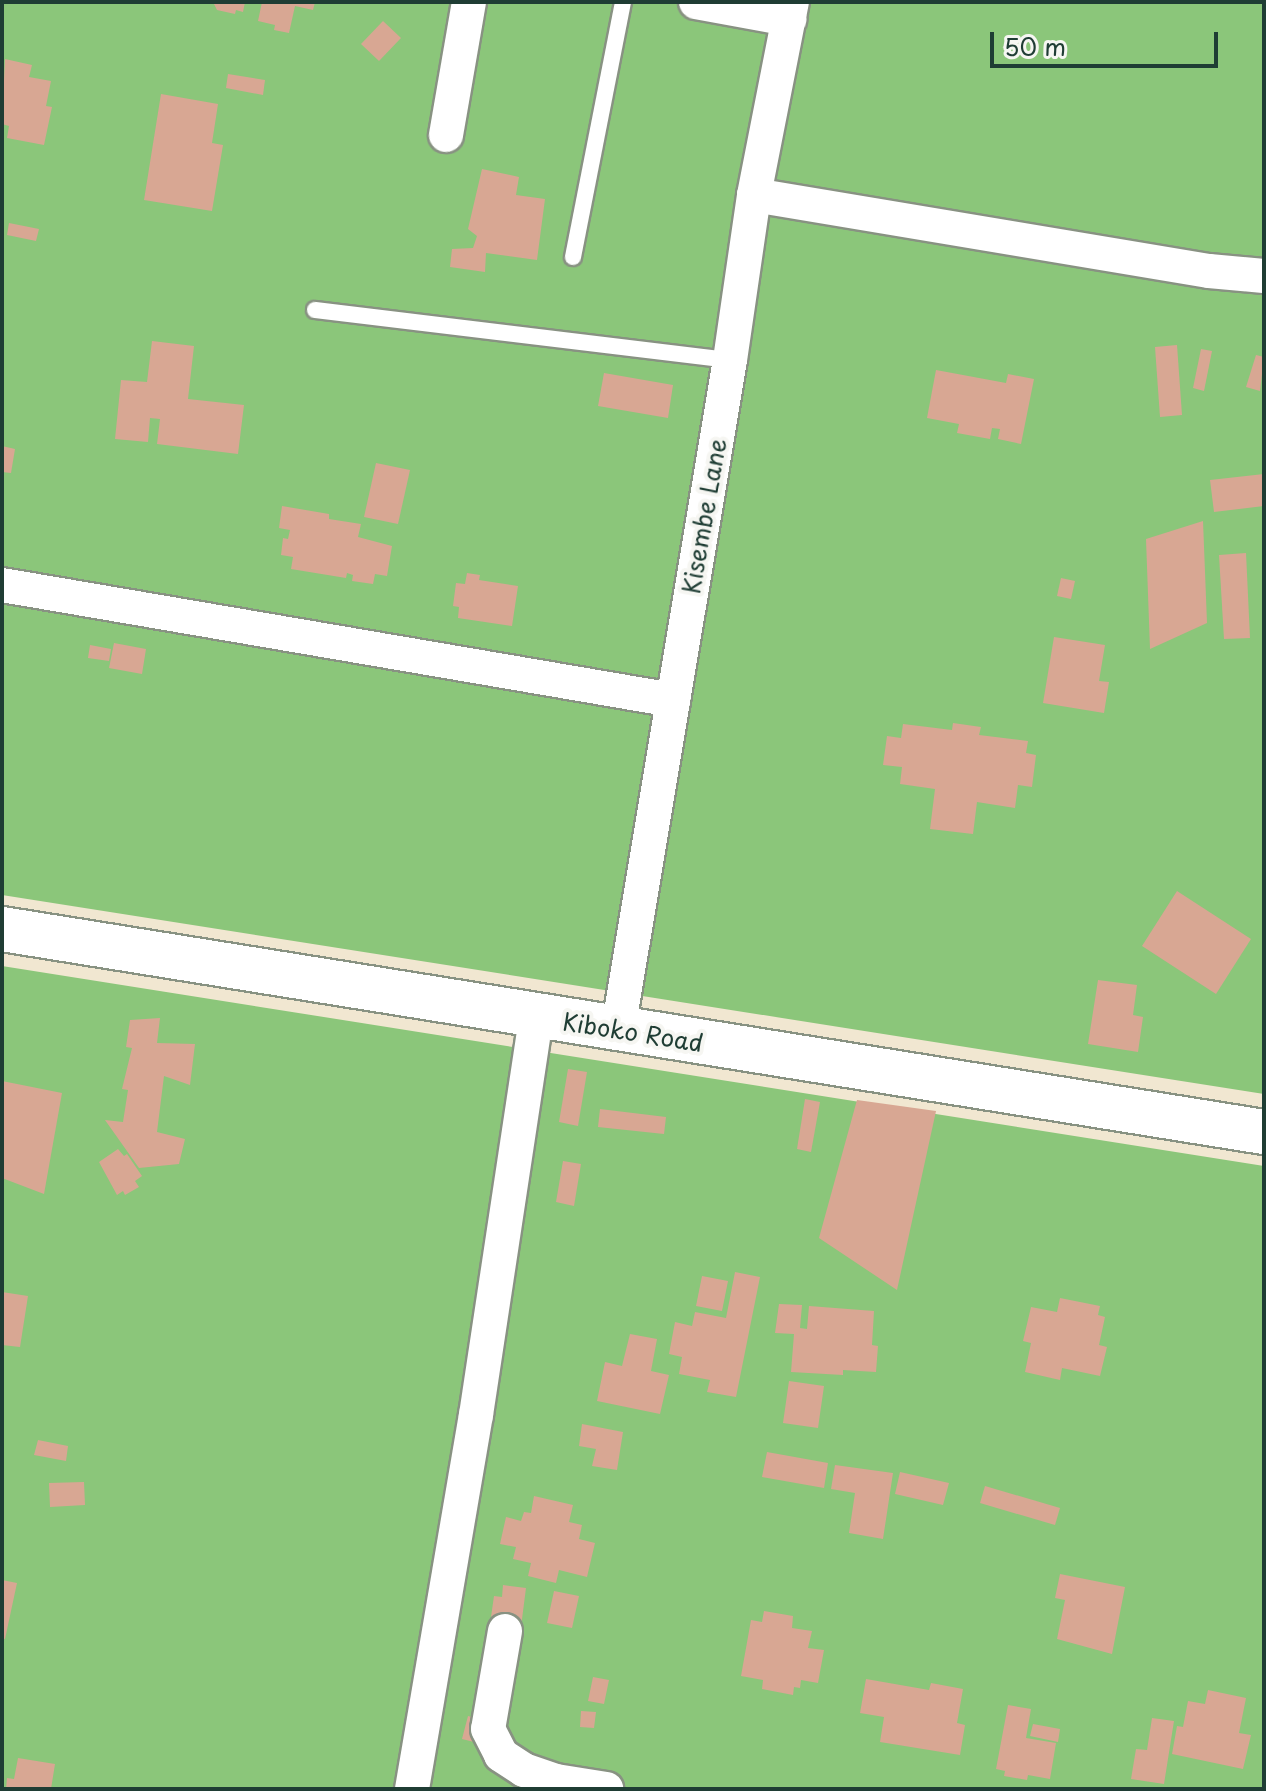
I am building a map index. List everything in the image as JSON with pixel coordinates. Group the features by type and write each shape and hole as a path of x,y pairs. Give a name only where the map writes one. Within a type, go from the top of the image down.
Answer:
{"street":[{"path":"446,135 469,2"},
{"path":"696,2 790,10"},
{"name":"Kisembe Lane","path":"618,1030 730,360 754,195 790,10"},
{"path":"754,195 1209,271 1264,276"},
{"path":"2,585 673,700"},
{"name":"Kiboko Road","path":"2,929 1264,1132"},
{"path":"412,1789 476,1415 536,1016"},
{"path":"505,1631 488,1729 501,1755 524,1770 556,1781 606,1789"}],"lane":[{"path":"573,257 623,2"},
{"path":"315,310 730,360"}],"green space":[{"path":"2,2 1264,2 1264,1094 2,895"},
{"path":"2,966 1264,1166 1264,1789 2,1789"}],"building":[{"path":"213,2 245,2 243,12 236,10 235,14 217,10"},
{"path":"262,2 315,2 313,10 295,6 289,33 274,30 275,25 258,21"},
{"path":"383,21 401,38 379,61 361,44"},
{"path":"5,59 32,65 29,77 51,81 46,106 52,107 44,145 7,138 9,126 2,124"},
{"path":"228,74 265,80 263,95 226,88"},
{"path":"161,94 218,104 212,143 223,145 212,211 144,200"},
{"path":"482,169 519,177 516,195 545,199 537,260 486,253 485,272 450,267 452,249 473,248 477,236 468,229"},
{"path":"9,223 39,229 36,241 7,235"},
{"path":"152,341 194,346 188,399 244,405 238,454 157,444 160,419 150,418 148,442 115,439 121,380 147,382"},
{"path":"1177,345 1182,415 1160,417 1155,347"},
{"path":"1201,349 1212,351 1204,391 1193,388"},
{"path":"1256,355 1264,357 1260,391 1246,387"},
{"path":"936,370 1006,383 1008,374 1034,379 1021,444 998,439 1000,429 992,428 990,439 957,433 959,424 927,418"},
{"path":"604,373 673,385 668,418 598,406"},
{"path":"2,446 15,449 11,473 2,472"},
{"path":"376,463 410,470 398,524 364,517"},
{"path":"1264,474 1264,506 1214,512 1210,480"},
{"path":"282,506 329,514 329,519 361,524 358,537 392,546 387,576 375,574 373,584 352,581 353,575 347,573 346,578 291,569 293,557 281,555 283,538 288,539 290,530 279,528"},
{"path":"1203,521 1207,623 1150,649 1146,539"},
{"path":"1246,553 1250,638 1224,639 1219,555"},
{"path":"467,573 480,575 479,580 518,586 512,626 458,618 459,607 453,606 456,583 465,584"},
{"path":"1061,578 1075,581 1071,599 1057,596"},
{"path":"1054,637 1105,645 1099,681 1109,682 1104,713 1043,703"},
{"path":"114,643 146,649 142,674 109,668"},
{"path":"90,645 111,649 109,661 88,658"},
{"path":"953,723 981,727 979,735 1028,741 1026,753 1036,755 1032,787 1018,785 1015,808 977,802 973,834 930,829 935,789 900,784 902,767 883,765 887,736 901,738 903,724 952,730"},
{"path":"1177,891 1251,939 1216,994 1142,946"},
{"path":"1098,980 1137,985 1133,1015 1143,1017 1138,1052 1088,1044"},
{"path":"160,1018 157,1043 195,1044 190,1085 164,1076 157,1132 185,1139 179,1164 139,1168 105,1120 123,1122 128,1090 122,1089 132,1048 126,1047 130,1020"},
{"path":"568,1069 587,1072 578,1126 559,1122"},
{"path":"2,1081 62,1093 44,1194 2,1178"},
{"path":"805,1099 820,1102 811,1152 797,1149"},
{"path":"857,1100 936,1111 897,1290 819,1238"},
{"path":"600,1109 666,1117 664,1134 598,1127"},
{"path":"118,1149 124,1156 127,1154 142,1176 135,1181 139,1187 125,1195 123,1191 117,1195 99,1162"},
{"path":"563,1161 581,1164 574,1206 556,1202"},
{"path":"735,1272 760,1277 736,1397 707,1392 710,1380 679,1374 682,1357 669,1354 675,1322 692,1326 695,1312 726,1318"},
{"path":"702,1276 728,1281 722,1311 696,1306"},
{"path":"2,1292 28,1296 20,1347 2,1345"},
{"path":"1060,1298 1100,1306 1098,1315 1105,1317 1099,1345 1107,1347 1100,1376 1062,1368 1060,1380 1025,1372 1031,1343 1023,1341 1031,1307 1057,1312"},
{"path":"779,1304 802,1305 800,1328 807,1329 809,1306 874,1311 872,1345 878,1346 876,1372 843,1370 843,1375 791,1372 794,1334 775,1333"},
{"path":"630,1334 657,1339 651,1371 669,1375 660,1414 597,1401 605,1362 622,1366"},
{"path":"789,1381 824,1386 818,1428 783,1423"},
{"path":"582,1424 623,1432 617,1470 592,1466 596,1449 579,1446"},
{"path":"38,1440 68,1446 66,1461 34,1455"},
{"path":"767,1452 828,1463 824,1488 762,1477"},
{"path":"835,1465 893,1473 883,1539 849,1533 855,1493 831,1489"},
{"path":"900,1472 949,1483 943,1505 895,1494"},
{"path":"84,1482 85,1505 50,1507 49,1483"},
{"path":"985,1486 1060,1508 1055,1525 980,1503"},
{"path":"534,1496 573,1505 569,1522 582,1525 579,1539 595,1543 587,1577 559,1570 556,1583 528,1576 531,1563 513,1559 516,1547 500,1544 506,1517 521,1521 524,1512 531,1513"},
{"path":"1060,1574 1125,1587 1112,1654 1057,1639 1065,1600 1055,1598"},
{"path":"2,1580 17,1583 5,1639 2,1638"},
{"path":"503,1585 526,1588 521,1627 500,1625 501,1618 491,1617 494,1596 502,1597"},
{"path":"554,1591 579,1596 572,1628 547,1623"},
{"path":"764,1611 793,1616 792,1628 812,1631 808,1648 824,1650 818,1683 801,1680 800,1688 794,1687 793,1695 762,1689 763,1680 741,1676 751,1620 762,1622"},
{"path":"593,1677 609,1680 604,1704 588,1701"},
{"path":"866,1679 929,1690 931,1683 963,1689 957,1723 965,1725 960,1755 880,1742 884,1717 860,1713"},
{"path":"1208,1690 1246,1698 1239,1733 1251,1735 1243,1769 1172,1754 1177,1726 1183,1727 1188,1701 1205,1704"},
{"path":"1008,1705 1031,1709 1026,1738 1056,1743 1050,1779 1028,1775 1027,1780 1004,1776 1005,1771 996,1769"},
{"path":"581,1711 596,1712 594,1728 580,1727"},
{"path":"468,1716 483,1720 478,1743 462,1739"},
{"path":"1152,1718 1174,1721 1164,1784 1131,1779 1136,1749 1147,1750"},
{"path":"1033,1724 1060,1729 1058,1742 1030,1736"},
{"path":"18,1758 55,1764 51,1789 6,1789 7,1778 14,1779"}]}
